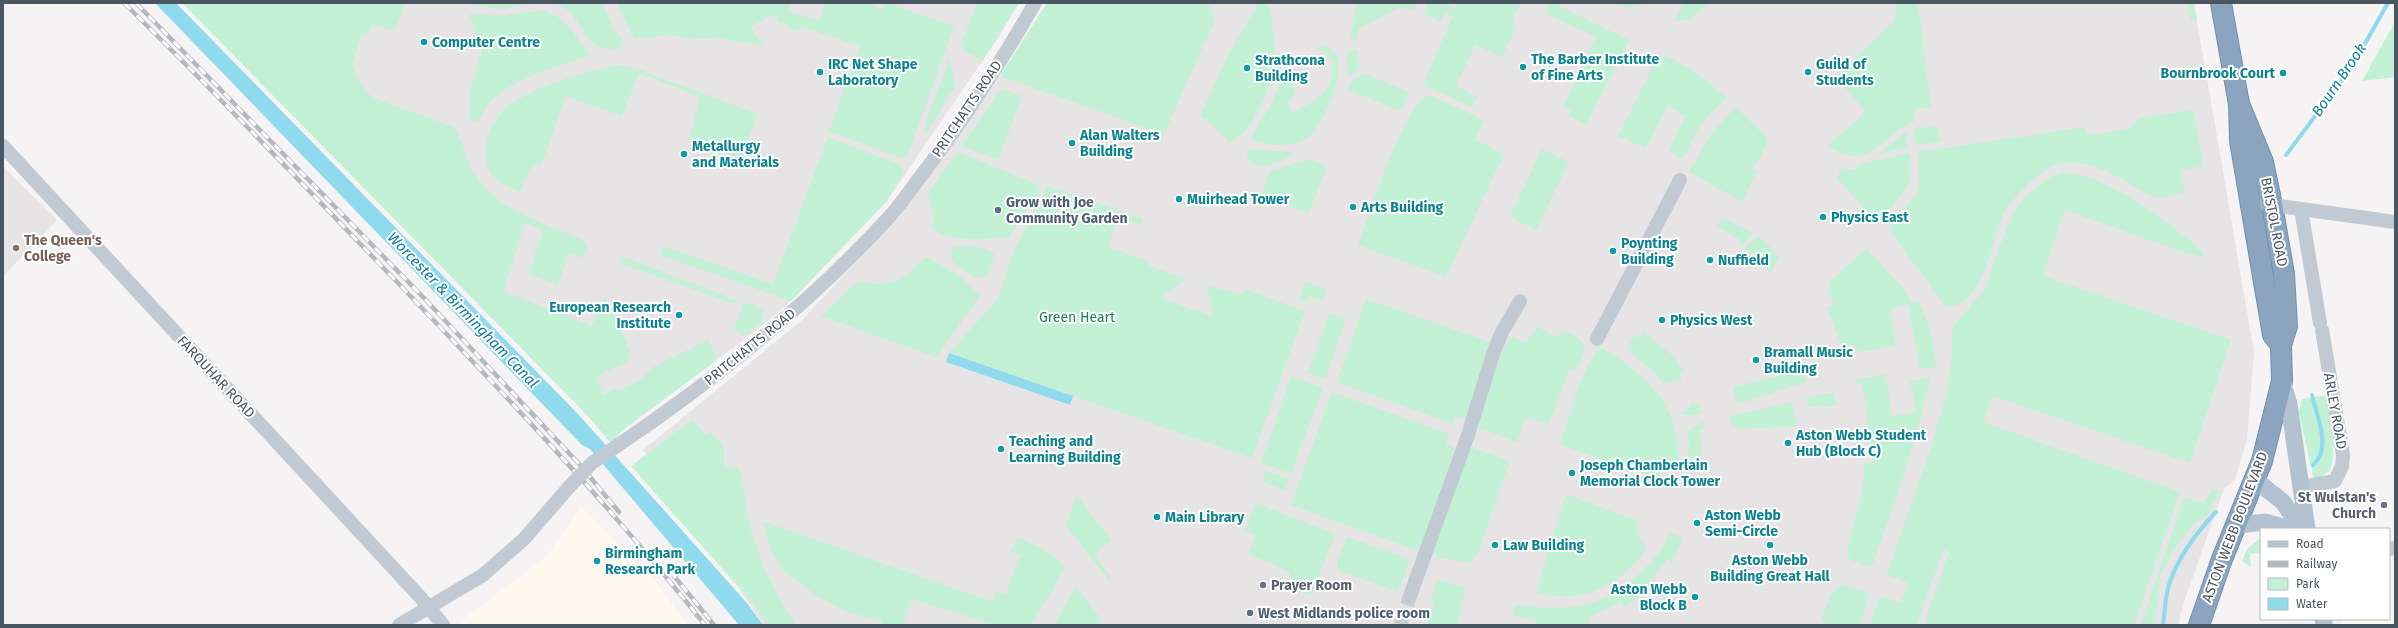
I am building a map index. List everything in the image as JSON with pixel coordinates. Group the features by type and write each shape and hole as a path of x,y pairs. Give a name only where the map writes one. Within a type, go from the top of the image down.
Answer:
{"highway":[{"name":"BRISTOL ROAD","path":"2221,3 2239,104 2240,141 2273,335 2281,345"},
{"name":"BRISTOL ROAD","path":"2239,104 2262,162 2272,205 2287,299 2287,326 2281,345 2282,382"},
{"name":"ASTON WEBB BOULEVARD","path":"2199,625 2222,559 2262,461 2282,382"}],"main road":[{"name":"BRISTOL ROAD","path":"2282,382 2289,404 2307,528"},
{"path":"2255,480 2283,502 2300,528"},
{"path":"2237,525 2265,522 2287,528"}],"street":[{"name":"PRITCHATTS ROAD","path":"399,625 483,575 524,539 592,463 688,397 747,351 801,305 892,213 983,90 1035,3"},
{"name":"FARQUHAR ROAD","path":"3,146 421,598 443,625"},
{"path":"1597,339 1680,180"},
{"path":"2251,203 2395,222"},
{"name":"ARLEY ROAD","path":"2301,209 2343,454 2342,466 2334,481 2302,487"},
{"path":"1410,596 1468,435 1496,347 1520,301"}],"shaded area":[{"path":"195,3 1019,3 998,38 887,201 791,301 762,326 624,429"},
{"path":"1047,3 2194,3 2254,352 2247,439 2235,480 2224,489 2184,602 2178,625 763,625 679,493 643,450 801,321 901,215 996,82"},
{"name":"The Queen's College","path":"3,166 57,220 3,276"},
{"name":"Birmingham Research Park","path":"581,506 657,583 687,625 464,625 461,621 546,557"},
{"path":"2390,606 2393,625 2342,625 2342,620 2390,620"}],"green space":[{"path":"182,3 405,3 395,31 373,24 368,36 362,34 352,64 360,84 373,98 454,127 472,171 486,189 511,208 525,216 583,240 587,246 582,258 569,253 558,285 528,274 543,230 525,223 503,291 592,326 604,298 606,297 632,356 627,362 597,376 603,395 616,389 617,392 639,381 653,367 708,340 717,360 624,429 611,443 584,412"},
{"path":"470,3 530,3 504,9 473,5"},
{"path":"555,3 602,3 613,29 620,36 623,43 620,48 607,49 598,46 590,40 573,16 565,8"},
{"path":"617,3 791,3 789,11 819,21 825,3 867,3 882,9 887,3 954,26 911,146 906,157 901,158 829,131 860,46 801,27 799,32 786,27 786,22 780,23 773,14 750,27 763,44 759,45 717,38 691,39 669,35 634,39"},
{"path":"977,3 1019,3 983,60 963,51 961,45"},
{"path":"1047,3 1204,3 1211,7 1214,22 1164,134 1000,76"},
{"path":"1259,3 1269,6 1271,10 1274,48 1273,70 1266,95 1253,120 1246,130 1237,138 1228,142 1212,125 1200,116 1227,57"},
{"path":"1357,3 1416,3 1415,9 1398,8 1358,29 1357,41 1352,41 1350,38"},
{"path":"1428,3 1442,3 1456,8 1458,3 1520,3 1511,23 1517,26 1502,57 1475,45 1456,86 1477,97 1472,107 1425,86 1425,80 1453,16 1445,13 1441,22 1424,14"},
{"path":"1548,3 1553,3 1629,40 1586,125 1569,116 1571,110 1564,106 1596,37 1546,14 1549,8 1546,7"},
{"path":"1613,3 1647,3 1630,7"},
{"path":"1683,3 1710,3 1688,20 1674,21"},
{"path":"1897,3 1918,3 1931,107 1914,109 1915,121 1903,127 1865,154 1855,156 1843,154 1828,146 1866,111 1835,77 1894,21"},
{"path":"2187,3 2194,3 2197,21 2192,20 2188,14"},
{"path":"543,10 553,14 566,23 590,53 589,56 550,68 525,78 492,100 478,121 473,122 469,118 470,90 482,49 469,14 502,16"},
{"path":"2395,22 2395,77 2362,81"},
{"path":"1323,46 1333,50 1338,60 1338,74 1335,89 1329,105 1314,131 1307,138 1295,143 1281,145 1253,140 1252,135 1271,105 1290,60 1287,76 1290,84 1293,84 1296,95 1287,101 1292,113 1309,104 1324,92 1332,77 1333,68 1331,58 1317,48"},
{"path":"1354,49 1357,50 1359,70 1348,77 1347,55"},
{"path":"1663,55 1689,68 1726,98 1700,125 1683,159 1669,151 1685,116 1668,105 1646,148 1618,136 1656,60"},
{"path":"949,60 956,84 926,135 924,131 925,125"},
{"path":"617,65 638,69 757,114 742,159 689,140 700,97 639,73 622,116 566,96 541,166 536,164 530,169 519,193 495,178 489,170 486,161 487,140 495,121 509,106 532,92 546,86 575,76"},
{"path":"1363,73 1409,92 1403,108 1398,110 1349,90 1349,84"},
{"path":"1002,89 1022,96 998,160 961,146"},
{"path":"1430,95 1484,120 1475,140 1504,154 1446,277 1358,245 1388,162 1399,137 1410,116 1420,102"},
{"path":"1736,107 1769,140 1753,169 1757,171 1742,202 1689,172 1711,134"},
{"path":"2194,110 2203,166 2181,170 2184,192 2170,196 2157,197 2144,192 2101,169 2078,163 2066,163 2044,171 2033,179 2018,194 2006,210 2000,221 1985,269 1978,284 1970,296 1959,304 1945,306 1892,233 1889,226 1916,195 1919,184 1918,152 2085,127 2088,136 2130,128 2139,118"},
{"path":"1938,126 1941,142 1916,145 1914,129"},
{"path":"1908,130 1907,147 1878,154"},
{"path":"828,137 900,165 904,171 887,201 791,301 660,255 663,246 773,284"},
{"path":"1248,149 1293,152 1291,156 1280,162 1268,166 1262,166 1251,163 1247,158"},
{"path":"1542,149 1569,162 1536,230 1510,217"},
{"path":"957,152 1039,185 1037,196 1009,237 991,239 957,238 938,233 932,228 933,215 928,193"},
{"path":"1908,153 1910,154 1910,179 1905,190 1886,214 1879,216 1867,212 1837,178 1842,168 1856,170 1858,165"},
{"path":"1308,159 1327,166 1309,213 1261,196 1270,171"},
{"path":"2064,172 2100,182 2135,200 2197,246 2205,257 2189,254 2065,210 2043,276 2231,340 2190,463 1993,396 1983,422 2180,492 2134,625 1924,625 1949,552 1943,549 1917,625 1870,625 1880,596 1901,603 1908,583 1887,575 1931,447 1947,391 1952,358 1952,328 1984,290 2012,214 2035,188 2056,175"},
{"name":"Green Heart","path":"1047,186 1143,219 1140,225 1118,218 1108,247 1147,261 1147,265 1186,279 1159,298 1213,316 1207,286 1243,294 1245,289 1305,311 1252,458 949,353 998,299 1014,250"},
{"path":"1723,218 1751,232 1752,235 1743,245 1739,244 1741,240 1717,227"},
{"path":"1757,237 1763,239 1779,257 1770,273 1745,247"},
{"path":"953,247 982,248 994,254 990,271 985,277 974,277 952,261 951,256"},
{"path":"1867,249 1905,290 1911,302 1917,301 1931,333 1936,368 1920,368 1908,305 1890,309 1896,345 1861,352 1841,344 1827,307 1834,304 1827,290 1831,286 1828,283"},
{"path":"622,256 741,302 731,303 619,263"},
{"path":"925,258 931,259 962,278 980,296 936,357 821,316 859,281 879,284 898,280 909,273 920,261"},
{"path":"1305,282 1326,289 1322,300 1310,296 1308,302 1299,299"},
{"path":"1366,299 1490,342 1466,419 1456,416 1453,424 1337,382"},
{"path":"743,303 754,304 763,311 763,322 744,336 734,329"},
{"path":"1329,313 1346,318 1325,379 1308,373"},
{"path":"1537,327 1558,337 1563,330 1572,334 1582,342 1584,350 1576,370 1569,369 1549,425 1526,417 1517,442 1477,427 1500,357 1512,336 1525,343"},
{"path":"1642,331 1672,355 1684,371 1679,374 1682,379 1664,384 1656,374 1627,350 1634,335 1639,338"},
{"path":"1601,348 1633,369 1659,395 1668,410 1675,427 1679,466 1664,468 1656,478 1560,445 1582,378 1588,365"},
{"path":"1803,370 1806,382 1737,404 1733,387"},
{"path":"1885,374 1892,416 1916,412 1910,381 1930,377 1919,425 1904,473 1872,566 1869,567 1850,560 1847,550 1863,487 1864,463 1872,463 1866,404 1862,384 1856,384 1855,380"},
{"path":"1291,376 1323,388 1291,474 1261,463"},
{"path":"1332,392 1449,434 1446,444 1455,447 1419,551 1291,505"},
{"path":"1834,392 1837,406 1809,407 1806,398"},
{"path":"2326,395 2334,443 2332,462 2330,471 2314,481 2299,412 2302,399"},
{"path":"1792,402 1798,426 1737,429 1737,426 1732,426 1730,416"},
{"path":"1694,403 1696,406 1699,405 1702,415 1682,415 1681,413"},
{"path":"692,420 706,435 711,431 724,448 724,464 726,467 737,468 741,475 750,528 765,571 795,625 768,625 751,601 631,466"},
{"path":"1703,421 1705,429 1700,429 1702,468 1688,468 1689,443 1687,432"},
{"path":"1470,447 1510,461 1477,556 1474,555 1472,563 1441,558 1431,553"},
{"path":"1266,471 1289,479 1285,490 1262,482"},
{"path":"2213,489 2220,492 2206,516 2195,522 2173,551 2160,576 2155,625 2141,625 2184,498 2203,503"},
{"path":"1077,495 1111,541 1094,554 1112,579 1110,581 1066,526"},
{"path":"1568,495 1638,521 1638,537 1647,549 1624,573 1599,589 1584,594 1569,596 1553,596 1536,593 1565,497"},
{"path":"1256,503 1335,534 1311,596 1297,591 1289,573 1271,563 1248,555 1256,535 1245,531"},
{"path":"762,521 993,602 996,591 1006,594 1020,555 1011,552 1017,538 1037,546 1049,553 1065,568 1031,625 995,625 912,599 903,625 882,625 882,621 844,611 814,594 781,568 772,552"},
{"path":"1670,533 1684,538 1672,562 1668,559 1645,587 1648,591 1624,607 1621,602 1588,618 1590,625 1536,625 1536,621 1515,615 1514,618 1512,617 1514,607 1516,605 1553,608 1570,607 1601,599 1631,581 1645,568 1663,547"},
{"path":"1347,537 1410,559 1398,592 1337,570 1337,561"},
{"path":"2260,539 2260,552 2250,554 2251,567 2242,561 2248,548"},
{"path":"1437,580 1465,587 1458,625 1427,625 1434,604 1430,602"},
{"path":"1842,584 1868,593 1869,597 1860,625 1830,625 1821,620 1832,593"},
{"path":"1076,586 1101,619 1099,625 1054,625"}],"water":[{"name":"Worcester & Birmingham Canal","path":"155,3 176,3 578,414 747,603 763,625 739,625 590,449 582,445"},
{"path":"949,353 1073,396 1070,405 946,362"}],"waterway":[{"name":"Bourn Brook","path":"2286,155 2351,68 2388,3"},
{"name":"Bourn Brook","path":"2312,395 2322,432 2322,450 2319,458 2313,465"},
{"name":"Bourn Brook","path":"2163,625 2168,590 2177,564 2201,528 2216,512"}],"tunnel":[{"path":"1400,625 1410,596"}],"railway":[{"path":"124,3 263,143 517,409 632,537 705,625"},
{"path":"136,3 424,298 581,466 619,512"},
{"path":"670,571 714,625"}],"place":[{"name":"Computer Centre","path":"424,42"},
{"name":"The Barber Institute of Fine Arts","path":"1523,67"},
{"name":"Strathcona Building","path":"1247,68"},
{"name":"IRC Net Shape Laboratory","path":"820,72"},
{"name":"Guild of Students","path":"1808,72"},
{"name":"Bournbrook Court","path":"2283,73"},
{"name":"Alan Walters Building","path":"1072,143"},
{"name":"Metallurgy and Materials","path":"684,154"},
{"name":"Muirhead Tower","path":"1179,199"},
{"name":"Arts Building","path":"1353,207"},
{"name":"Grow with Joe Community Garden","path":"998,210"},
{"name":"Physics East","path":"1823,217"},
{"name":"The Queen's College","path":"16,248"},
{"name":"Poynting Building","path":"1613,251"},
{"name":"Nuffield","path":"1710,260"},
{"name":"European Research Institute","path":"679,315"},
{"name":"Physics West","path":"1662,320"},
{"name":"Bramall Music Building","path":"1756,360"},
{"name":"Aston Webb Student Hub (Block C)","path":"1788,443"},
{"name":"Teaching and Learning Building","path":"1001,449"},
{"name":"Joseph Chamberlain Memorial Clock Tower","path":"1572,473"},
{"name":"St Wulstan's Church","path":"2384,505"},
{"name":"Main Library","path":"1157,517"},
{"name":"Aston Webb Semi-Circle","path":"1697,523"},
{"name":"Law Building","path":"1495,545"},
{"name":"Aston Webb Building Great Hall","path":"1770,545"},
{"name":"Birmingham Research Park","path":"597,561"},
{"name":"Prayer Room","path":"1263,585"},
{"name":"Aston Webb Block B","path":"1695,597"},
{"name":"West Midlands police room","path":"1250,613"}]}
